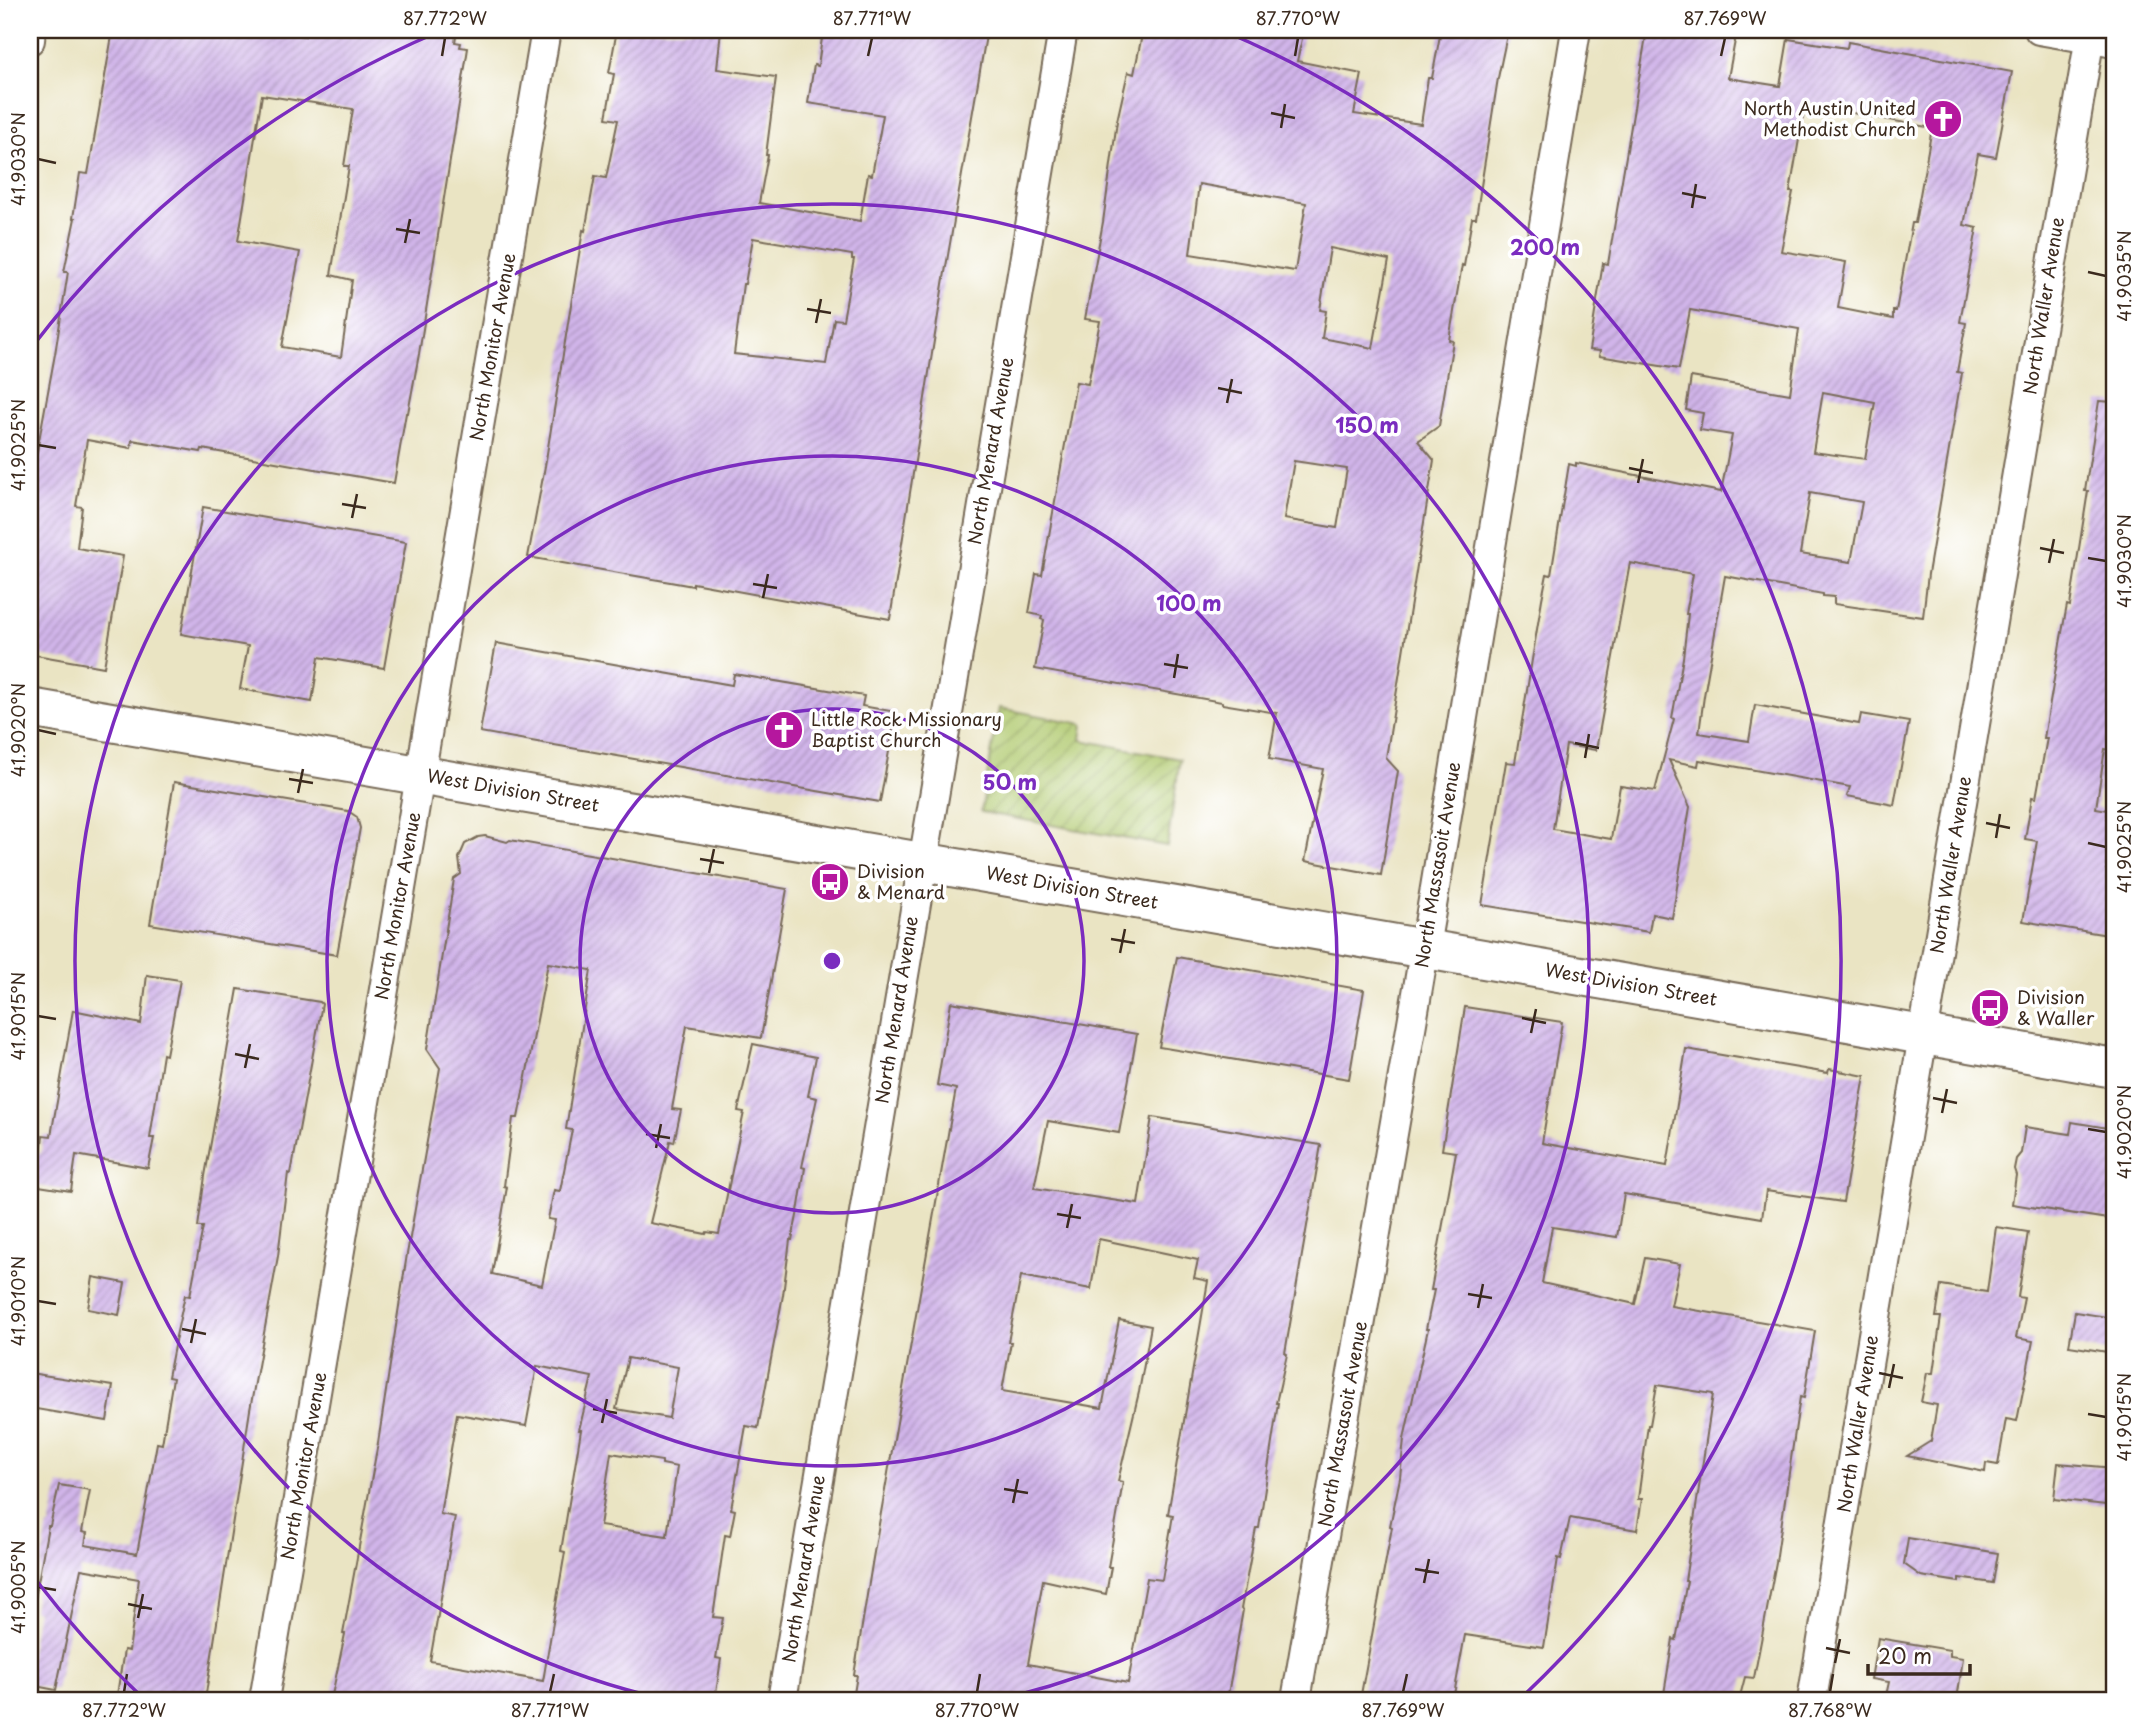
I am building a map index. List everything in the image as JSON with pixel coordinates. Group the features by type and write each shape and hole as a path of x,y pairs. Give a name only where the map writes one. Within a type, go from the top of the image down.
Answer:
{"main road":[{"name":"West Division Street","path":"30,708 2114,1068"}],"street":[{"path":"30,40 32,30"},
{"name":"North Monitor Avenue","path":"264,1700 546,30"},
{"name":"North Menard Avenue","path":"782,1700 1062,30"},
{"name":"North Massasoit Avenue","path":"1296,1700 1576,30"},
{"path":"2039,30 2098,37"},
{"name":"North Waller Avenue","path":"1812,1700 1923,1035 2098,37"}],"green space":[{"path":"999,708 1083,724 1081,740 1180,759 1167,846 981,812"}],"building":[{"path":"113,30 267,30 305,36 306,30 457,30 455,42 461,43 460,47 468,48 419,354 394,483 202,449 201,452 132,440 131,448 87,440 76,506 82,507 77,548 123,556 104,667 30,654 30,461 35,462 55,354 68,272 64,272 75,218 80,173 88,174","holes":["262,95 353,109 344,166 349,166 331,275 352,280 341,357 282,347 300,252 238,241"]},
{"path":"617,30 721,30 717,69 776,77 768,155 759,203 860,221 868,174 872,175 883,115 808,103 814,65 818,66 823,31 844,33 844,30 987,30 943,284 890,619 693,583 693,586 528,557 583,230 585,231 595,176 606,178 618,120 606,118 614,74 609,73","holes":["753,238 852,255 854,259 843,320 834,319 826,364 734,354 743,284"]},
{"path":"1143,30 1304,30 1297,61 1362,74 1354,114 1421,124 1428,78 1432,78 1441,30 1508,30 1476,218 1472,218 1464,266 1462,265 1449,340 1453,341 1439,426 1418,441 1434,460 1386,758 1398,771 1381,875 1305,861 1323,769 1269,759 1277,713 1035,669 1044,620 1041,619 1042,616 1029,613 1036,574 1042,575 1076,382 1088,384 1100,321 1085,319 1103,222 1117,121 1128,72 1134,74","holes":["1199,184 1306,203 1295,271 1190,254","1330,248 1389,260 1373,348 1322,338 1326,311 1320,310","1294,461 1347,469 1337,528 1284,519"]},
{"path":"1647,30 1737,30 1728,78 1780,86 1788,39 1847,48 1848,42 2012,72 1996,157 1978,154 1964,225 1977,228 1960,322 1966,323 1957,372 1962,373 1923,617 1834,604 1834,597 1823,594 1725,576 1704,696 1699,733 1749,741 1755,705 1859,724 1861,714 1909,722 1894,805 1847,796 1850,787 1699,760 1698,766 1669,760 1690,807 1672,918 1652,914 1649,932 1482,905 1506,762 1515,763 1542,599 1547,574 1551,575 1569,464 1576,466 1576,463 1721,492 1732,435 1700,430 1703,413 1686,410 1691,377 1790,394 1799,329 1690,310 1679,369 1599,356 1600,351 1589,350 1603,263 1608,264","holes":["1805,104 1932,128 1915,223 1912,223 1893,319 1838,308 1846,262 1781,251 1793,192 1790,192","1823,392 1875,402 1865,459 1813,452","1810,493 1862,502 1851,562 1800,554","1630,563 1693,574 1686,614 1683,658 1672,718 1674,719 1655,791 1620,786 1611,839 1553,829 1566,745 1596,750"]},
{"path":"2099,401 2114,402 2114,751 2105,749 2096,808 2108,810 2107,821 2114,822 2107,869 2114,870 2114,936 2023,921 2037,841 2025,839 2047,738 2044,738 2067,605 2070,606"},
{"path":"203,507 406,542 384,668 319,657 312,702 240,689 248,646 181,634"},
{"path":"496,643 732,685 734,674 864,696 862,706 896,712 880,802 480,732"},
{"path":"174,782 348,811 357,817 360,828 337,955 150,924"},
{"path":"485,836 507,842 510,840 787,889 761,1038 687,1026 672,1109 681,1110 674,1142 670,1141 650,1223 719,1234 744,1112 738,1111 753,1044 816,1057 808,1096 817,1098 802,1167 805,1168 799,1206 790,1240 783,1295 758,1428 746,1426 731,1509 735,1510 730,1536 725,1535 713,1617 723,1618 716,1658 721,1659 715,1700 331,1700 378,1443 407,1254 440,1068 427,1049 454,879 461,874 459,858 465,844","holes":["548,963 591,970 566,1129 572,1130 560,1191 554,1190 548,1219 555,1220 542,1285 492,1274 507,1187 504,1186 513,1118 518,1118","628,1358 678,1367 669,1418 616,1409","537,1366 592,1377 579,1430 561,1551 565,1552 543,1681 430,1661 455,1517 440,1514 457,1414 526,1426","611,1453 662,1461 662,1464 677,1467 667,1536 600,1526"]},
{"path":"1177,957 1364,990 1349,1079 1159,1047"},
{"path":"147,975 180,980 166,1055 163,1054 148,1168 76,1155 71,1191 32,1185 37,1153 41,1154 43,1135 51,1136 73,1010 141,1024"},
{"path":"238,989 322,1004 291,1174 288,1173 278,1256 250,1410 205,1700 149,1700 117,1695 124,1650 129,1651 139,1579 81,1569 56,1690 30,1685 30,1653 37,1611 33,1610 48,1526 59,1485 90,1490 82,1532 87,1533 85,1545 137,1554 157,1443 162,1444 173,1378 168,1377 175,1341 185,1295 190,1296 203,1227 198,1227 205,1176"},
{"path":"951,1002 1137,1034 1119,1133 1048,1121 1034,1188 1138,1204 1152,1117 1321,1145 1285,1353 1287,1354 1276,1403 1259,1528 1256,1528 1227,1700 853,1700 857,1675 854,1675 873,1558 956,1089 937,1085","holes":["1099,1239 1198,1260 1194,1278 1208,1281 1168,1514 1173,1515 1162,1580 1147,1578 1128,1683 1028,1664 1043,1580 1106,1594 1123,1482 1118,1481 1151,1326 1119,1320 1102,1408 1002,1391 1021,1276 1091,1289"]},
{"path":"1465,1007 1562,1022 1542,1143 1667,1166 1686,1049 1828,1073 1829,1069 1865,1076 1843,1202 1766,1191 1762,1218 1624,1194 1617,1237 1552,1227 1542,1283 1635,1304 1645,1258 1680,1264 1671,1306 1815,1331 1804,1398 1800,1397 1776,1562 1754,1678 1745,1677 1739,1700 1663,1700 1673,1639 1676,1640 1687,1581 1713,1394 1657,1385 1648,1425 1638,1499 1642,1499 1637,1530 1570,1518 1561,1559 1558,1558 1544,1647 1465,1635 1453,1700 1360,1700 1392,1527 1390,1526 1400,1478 1404,1439 1428,1329 1434,1290 1431,1290 1456,1152 1442,1150"},
{"path":"2072,1122 2114,1129 2114,1220 2012,1204 2016,1175 2014,1169 2016,1159 2021,1153 2025,1127 2070,1134"},
{"path":"1996,1227 2028,1232 2018,1297 2024,1298 2016,1338 2033,1341 2017,1421 2006,1419 1998,1465 1986,1463 1985,1472 1907,1456 1931,1441 1937,1405 1921,1402 1927,1373 1933,1373 1941,1317 1936,1317 1941,1285 1987,1292"},
{"path":"93,1277 125,1283 119,1315 88,1309"},
{"path":"2075,1312 2114,1318 2114,1353 2069,1346"},
{"path":"30,1373 113,1386 107,1421 30,1408"},
{"path":"2058,1463 2114,1468 2114,1506 2054,1499"},
{"path":"1908,1538 1998,1553 1993,1583 1959,1578 1959,1582 1921,1576 1904,1564"},
{"path":"1878,1638 1950,1650 1950,1656 1963,1658 1957,1700 1885,1700 1889,1682 1871,1679"}],"place":[{"name":"North Austin United Methodist Church","path":"1943,119"},
{"name":"Little Rock Missionary Baptist Church","path":"784,730"},
{"name":"Division & Menard","path":"830,882"},
{"name":"Division & Waller","path":"1990,1008"}]}
